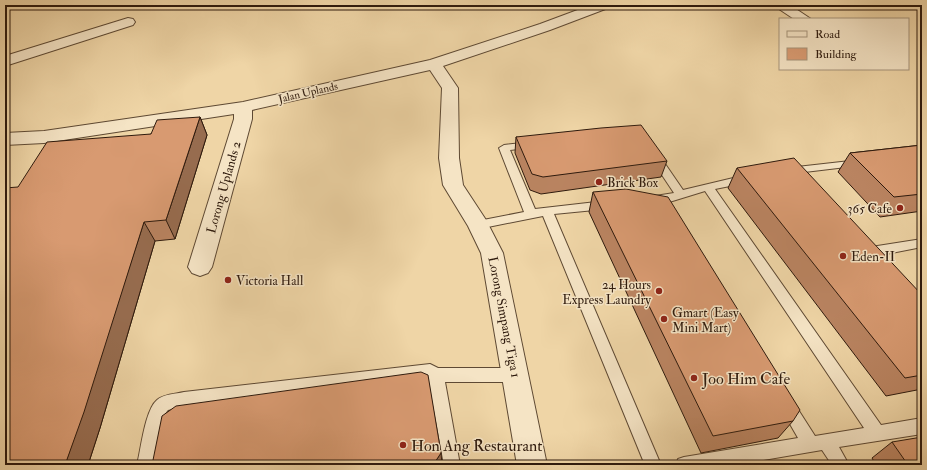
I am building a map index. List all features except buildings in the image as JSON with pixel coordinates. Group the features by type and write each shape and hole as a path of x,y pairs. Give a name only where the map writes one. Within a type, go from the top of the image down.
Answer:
{"street":[{"name":"Jalan Uplands","path":"5,139 44,137 243,107 434,64 545,27 603,5"},
{"path":"780,5 802,18"},
{"path":"5,61 128,22"},
{"name":"Lorong Simpang Tiga 1","path":"434,64 450,88 448,158 453,185 478,225 492,253 532,465"},
{"name":"Lorong Uplands 2","path":"200,267 243,119 243,107"}],"lane":[{"path":"531,214 504,148 543,144"},
{"path":"647,145 681,195"},
{"path":"778,173 801,168 869,162"},
{"path":"801,168 811,180"},
{"path":"642,201 666,199 708,187 754,178"},
{"path":"708,187 878,434"},
{"path":"666,199 674,212"},
{"path":"478,225 547,211 618,204"},
{"path":"547,211 653,465"},
{"path":"861,240 881,263"},
{"path":"871,252 922,243"},
{"path":"145,465 157,412 163,404 192,398 430,371 436,375 516,375"},
{"path":"436,375 452,465"},
{"path":"782,396 818,442 841,465"},
{"path":"684,465 922,426"}],"place":[{"name":"Brick Box","path":"599,182"},
{"name":"365 Cafe","path":"900,208"},
{"name":"Eden-II","path":"843,256"},
{"name":"Victoria Hall","path":"228,280"},
{"name":"24 Hours Express Laundry","path":"659,291"},
{"name":"Gmart (Easy Mini Mart)","path":"664,319"},
{"name":"Joo Him Cafe","path":"694,378"},
{"name":"Hon Ang Restaurant","path":"403,445"}]}
